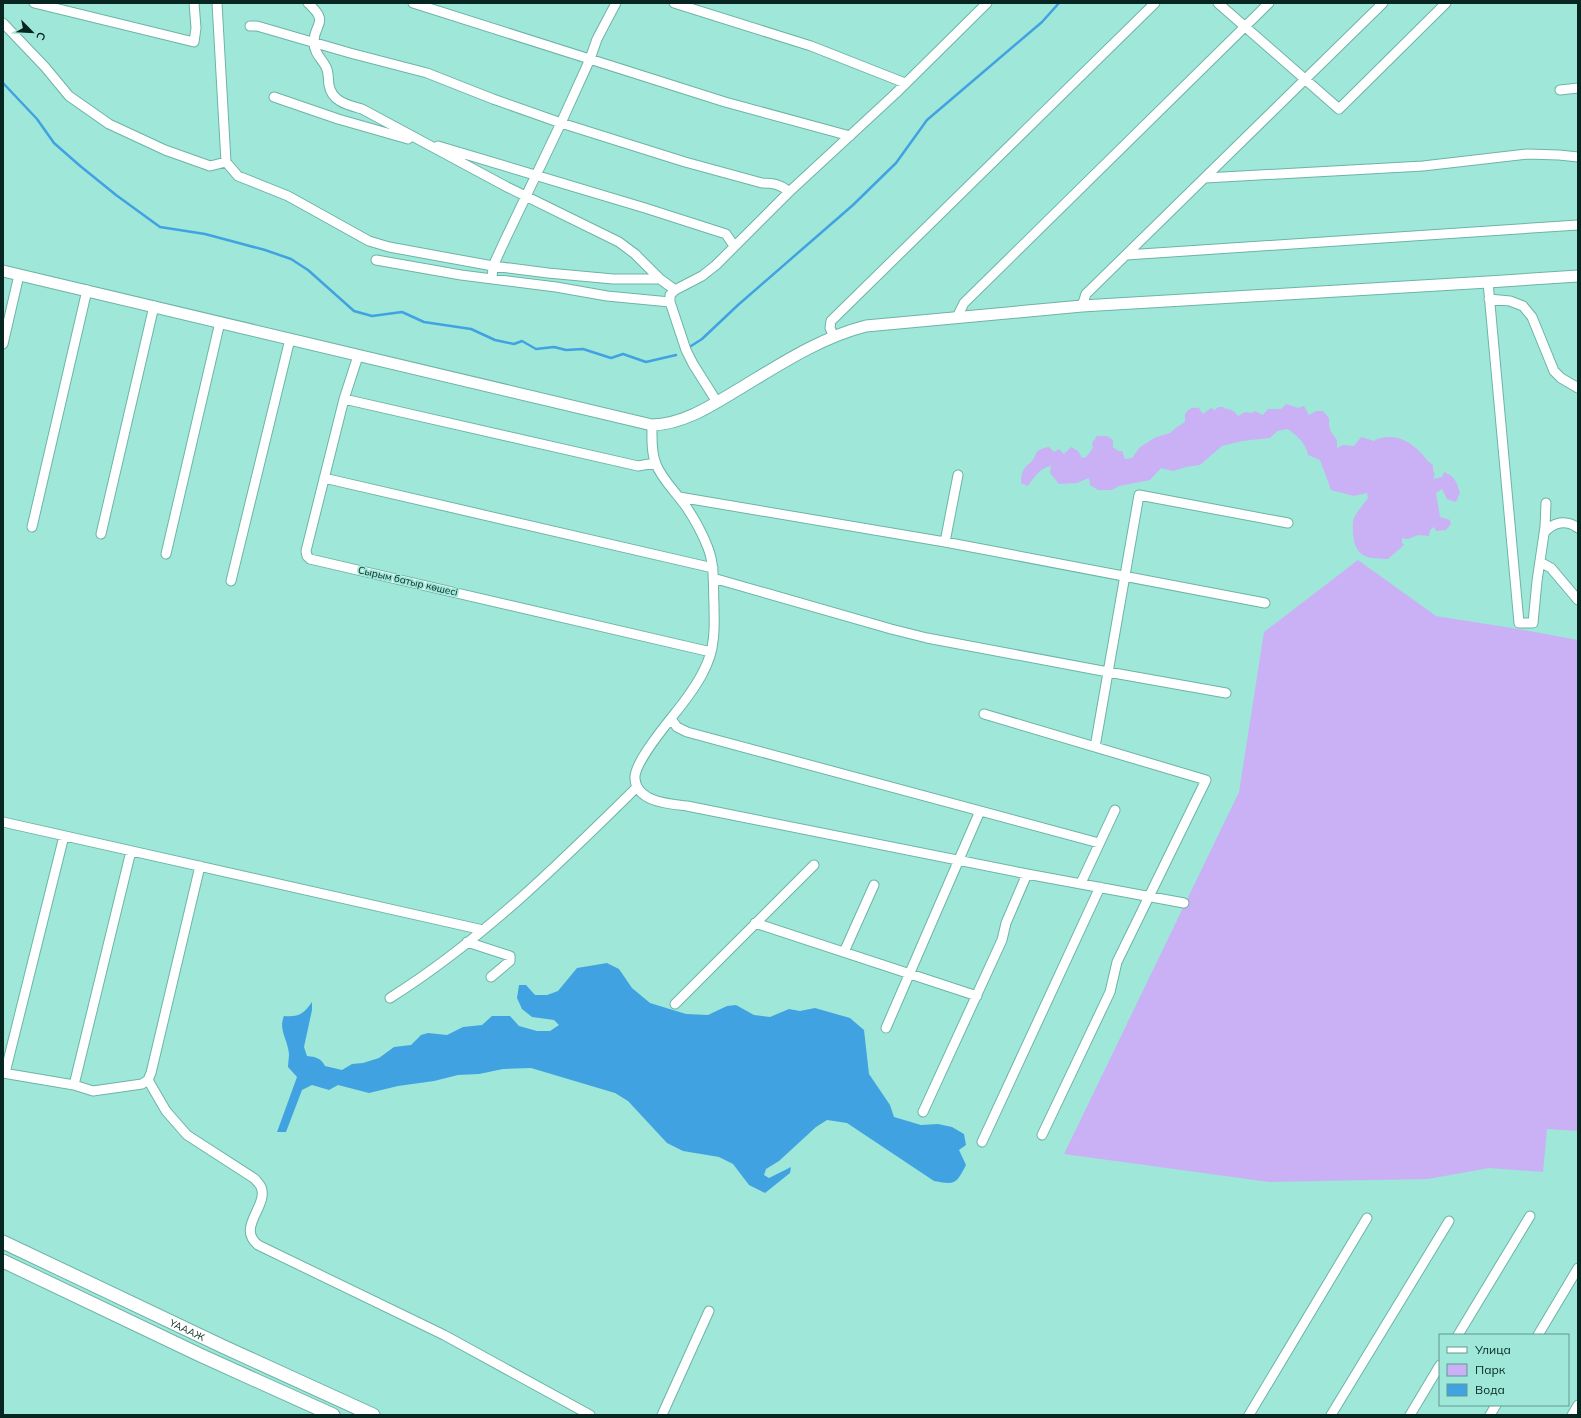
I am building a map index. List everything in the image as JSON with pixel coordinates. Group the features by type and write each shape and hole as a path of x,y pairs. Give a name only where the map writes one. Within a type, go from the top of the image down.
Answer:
{"highway":[{"name":"ҮАААЖ","path":"3,1242 224,1348 373,1415"},
{"name":"ҮАААЖ","path":"3,1261 200,1355 333,1415"}],"main road":[{"path":"3,271 652,425 683,420 717,402 774,368 834,337 850,330 866,326 1082,306 1578,276"}],"street":[{"path":"34,3 194,42 196,28 194,3"},
{"path":"217,3 226,162 238,176 288,196 369,241 389,247 493,266 589,278 660,279"},
{"path":"308,3 318,13 320,19 314,43 315,51 327,68 330,89 338,100 344,104 362,109 425,144 619,242 635,254 660,279 675,290"},
{"path":"413,3 725,102 850,136"},
{"path":"492,279 493,266 561,123 590,59 597,39 616,3"},
{"path":"674,3 811,46 905,84"},
{"path":"717,402 688,354 670,302 670,295 675,290 702,276 716,266 734,246 789,192 905,84 987,3"},
{"path":"834,337 830,328 831,321 1155,3"},
{"path":"1218,3 1339,109 1446,3"},
{"path":"957,317 964,303 1269,3"},
{"path":"1082,306 1086,294 1383,3"},
{"path":"3,23 45,67 69,96 109,124 165,150 210,166 226,162"},
{"path":"250,26 257,26 427,73 493,99 561,123 685,162 762,183 780,185 789,192"},
{"path":"1560,90 1578,88"},
{"path":"274,97 338,119 425,144 433,144 726,234 734,246"},
{"path":"1205,178 1423,166 1527,154 1578,157"},
{"path":"1126,255 1578,225"},
{"path":"376,260 607,296 670,302"},
{"path":"3,344 20,275"},
{"path":"1488,282 1519,623 1533,623 1544,533 1546,503"},
{"path":"32,527 87,290"},
{"path":"1489,299 1510,301 1523,306 1532,318 1554,371 1561,378 1578,388"},
{"path":"100,534 154,306"},
{"path":"166,554 220,322"},
{"path":"231,581 290,339"},
{"name":"Сырым батыр көшесі","path":"358,356 344,399 306,551 307,556 310,559 711,652"},
{"path":"344,399 638,466 655,463"},
{"path":"652,425 655,463 660,473 688,508 708,548 713,573 714,634 711,652 702,675 654,741 636,769 634,778 637,787 646,796 657,802 686,806 1027,874 1184,903"},
{"path":"945,542 958,474"},
{"path":"324,478 713,573 891,629 927,638 1226,693"},
{"path":"1095,747 1139,495 1288,523"},
{"path":"679,497 945,542 1265,603"},
{"path":"1544,533 1557,523 1571,524 1578,528"},
{"path":"1540,562 1552,568 1578,600"},
{"path":"984,714 1206,780 1117,962 1110,992 1042,1135"},
{"path":"671,719 677,727 686,732 1099,843"},
{"path":"390,998 414,983 483,930 535,886 637,787"},
{"path":"1081,883 1115,810"},
{"path":"886,1028 980,811"},
{"path":"3,822 483,930"},
{"path":"64,836 4,1073 74,1085 93,1091 142,1084 148,1080 151,1073 200,866"},
{"path":"74,1085 131,851"},
{"path":"675,1004 814,865"},
{"path":"923,1112 1002,940 1006,923 1027,874"},
{"path":"844,952 874,885"},
{"path":"982,1142 1100,887"},
{"path":"755,923 976,996"},
{"path":"467,942 510,956 510,961 491,977"},
{"path":"148,1080 166,1112 186,1135 255,1179 261,1187 262,1194 250,1230 252,1240 258,1245 444,1335 590,1415"},
{"path":"1459,1334 1530,1216"},
{"path":"1249,1415 1367,1218"},
{"path":"1331,1415 1449,1221"},
{"path":"1539,1334 1578,1268"},
{"path":"662,1415 709,1311"},
{"path":"1410,1415 1439,1367"},
{"path":"1572,1415 1578,1405"},
{"path":"1490,1415 1495,1406"}],"green space":[{"path":"1286,404 1298,408 1304,406 1309,415 1316,411 1323,411 1329,418 1331,432 1337,440 1337,448 1343,445 1354,446 1361,437 1374,441 1391,437 1404,440 1413,445 1433,465 1433,471 1435,474 1433,479 1442,477 1444,472 1451,476 1457,483 1460,493 1456,502 1447,499 1442,489 1436,493 1440,517 1450,520 1451,524 1446,530 1436,531 1434,527 1430,530 1429,536 1418,535 1408,539 1402,538 1402,543 1404,545 1388,559 1374,558 1363,555 1356,548 1354,542 1353,520 1368,498 1367,493 1354,496 1331,490 1320,460 1308,455 1303,443 1288,429 1277,431 1270,438 1242,441 1222,446 1200,465 1173,471 1161,468 1150,480 1119,486 1112,490 1098,490 1090,485 1089,478 1077,483 1059,484 1050,473 1051,466 1044,468 1035,476 1028,486 1021,483 1024,469 1033,460 1037,451 1043,448 1049,447 1054,452 1059,449 1064,454 1071,447 1078,451 1082,458 1086,457 1093,448 1092,443 1097,436 1107,436 1113,440 1113,447 1118,451 1122,451 1125,459 1132,458 1140,447 1156,437 1170,433 1185,422 1185,414 1191,408 1199,408 1203,414 1211,408 1215,410 1218,407 1223,407 1230,409 1238,416 1245,412 1251,413 1255,411 1263,415 1268,409 1281,409"},
{"path":"1358,560 1436,616 1578,640 1578,1131 1547,1129 1543,1172 1489,1168 1428,1179 1269,1182 1064,1154 1239,792 1264,632"}],"water":[{"path":"607,963 619,969 632,988 650,1003 686,1014 708,1015 727,1006 736,1005 754,1015 770,1017 789,1009 800,1011 815,1008 850,1018 864,1030 869,1074 890,1105 894,1117 921,1125 938,1124 952,1127 964,1134 966,1145 959,1150 966,1165 960,1176 951,1183 934,1181 847,1123 827,1120 816,1127 779,1161 766,1169 764,1175 769,1178 791,1167 790,1173 765,1193 749,1185 733,1164 719,1157 683,1151 667,1143 628,1101 615,1093 531,1068 503,1069 479,1074 458,1075 369,1093 338,1085 329,1090 312,1085 302,1090 286,1132 277,1132 297,1077 288,1067 289,1054 282,1026 284,1016 301,1014 312,1002 312,1010 304,1047 307,1056 318,1058 325,1066 342,1070 352,1064 363,1063 379,1058 394,1047 411,1045 421,1035 428,1033 447,1035 463,1027 482,1025 492,1016 510,1016 519,1026 537,1031 550,1031 559,1025 554,1020 532,1017 522,1009 517,998 519,985 526,985 535,995 547,995 558,991 577,968"}],"waterway":[{"path":"691,346 702,339 738,305 853,205 896,163 927,120 1042,22 1059,3"},
{"path":"3,83 37,119 54,143 116,195 160,227 205,234 265,250 291,259 308,270 354,311 372,316 402,312 424,322 471,329 495,340 514,344 522,341 536,349 554,347 566,350 583,349 611,358 623,354 646,362 676,355"}]}
